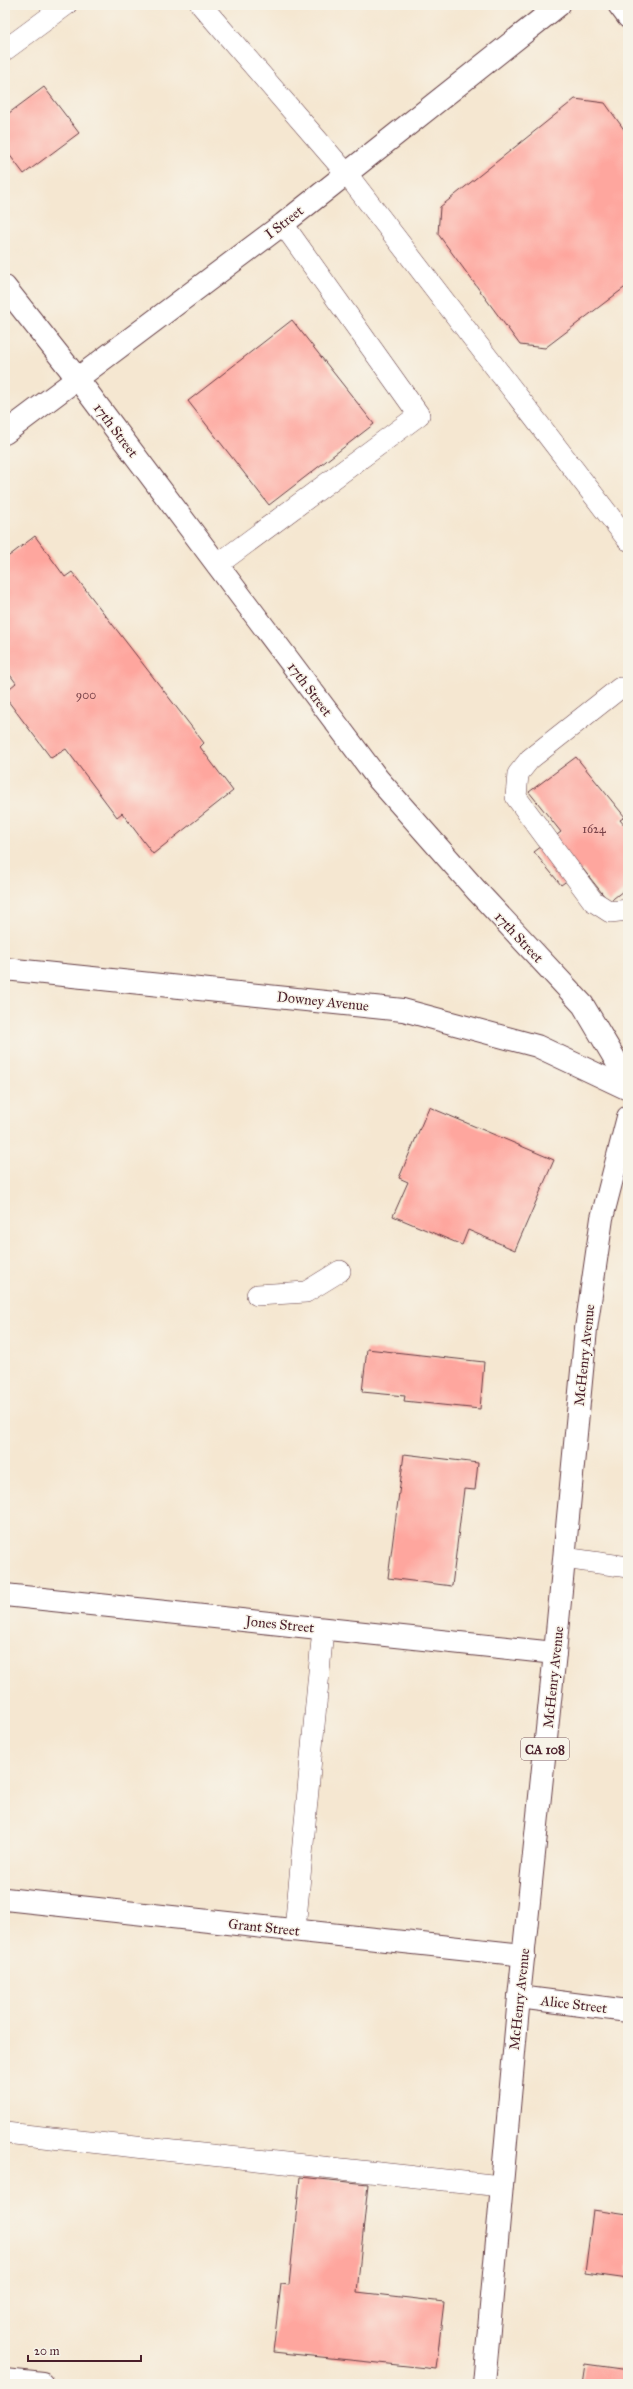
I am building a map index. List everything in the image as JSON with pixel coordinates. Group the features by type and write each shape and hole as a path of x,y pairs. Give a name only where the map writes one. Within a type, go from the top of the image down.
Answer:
{"main road":[{"name":"I Street","path":"5,433 283,224 559,5"},
{"path":"619,5 628,17"},
{"name":"17th Street","path":"5,287 77,378 378,779 476,890 583,1005 628,1081"},
{"name":"Downey Avenue","path":"5,969 403,1010 537,1046 628,1089"},
{"name":"McHenry Avenue","path":"484,2384 519,1997 555,1654 586,1329 602,1218 628,1117"},
{"name":"Jones Street","path":"5,1595 555,1654"},
{"name":"Grant Street","path":"5,1899 524,1955"},
{"name":"Alice Street","path":"519,1997 628,2011"},
{"path":"5,2380 43,2384"}],"lane":[{"path":"5,50 66,5"},
{"path":"201,5 346,173 628,540"},
{"path":"216,565 419,415 283,224"},
{"path":"620,688 530,759 518,774 516,797 593,902 610,912 628,910"},
{"path":"257,1295 306,1292 340,1271"},
{"path":"564,1558 628,1566"},
{"path":"295,1930 323,1629"},
{"path":"5,2134 502,2186"}],"building":[{"path":"44,87 79,133 24,174 5,149 5,116"},
{"path":"575,99 605,103 628,135 628,285 545,348 520,345 438,234 440,207"},
{"path":"292,320 374,424 269,505 188,401"},
{"path":"35,536 65,577 72,572 204,743 200,747 233,791 153,854 122,813 117,817 66,749 51,758 5,697 5,692 16,683 5,668 5,559"},
{"path":"576,757 625,817 620,820 625,826 628,824 628,887 609,902 583,869 561,885 534,852 561,832 529,792"},
{"path":"429,1107 554,1160 515,1250 468,1230 462,1245 393,1216 408,1182 399,1178"},
{"path":"367,1349 484,1362 480,1409 404,1401 405,1396 362,1392"},
{"path":"404,1454 478,1463 475,1490 464,1489 452,1586 388,1578"},
{"path":"300,2177 368,2184 357,2292 444,2302 436,2369 273,2352 281,2284 289,2285"},
{"path":"593,2210 628,2215 628,2279 585,2273"},
{"path":"585,2364 628,2370 628,2384 582,2384"}]}
